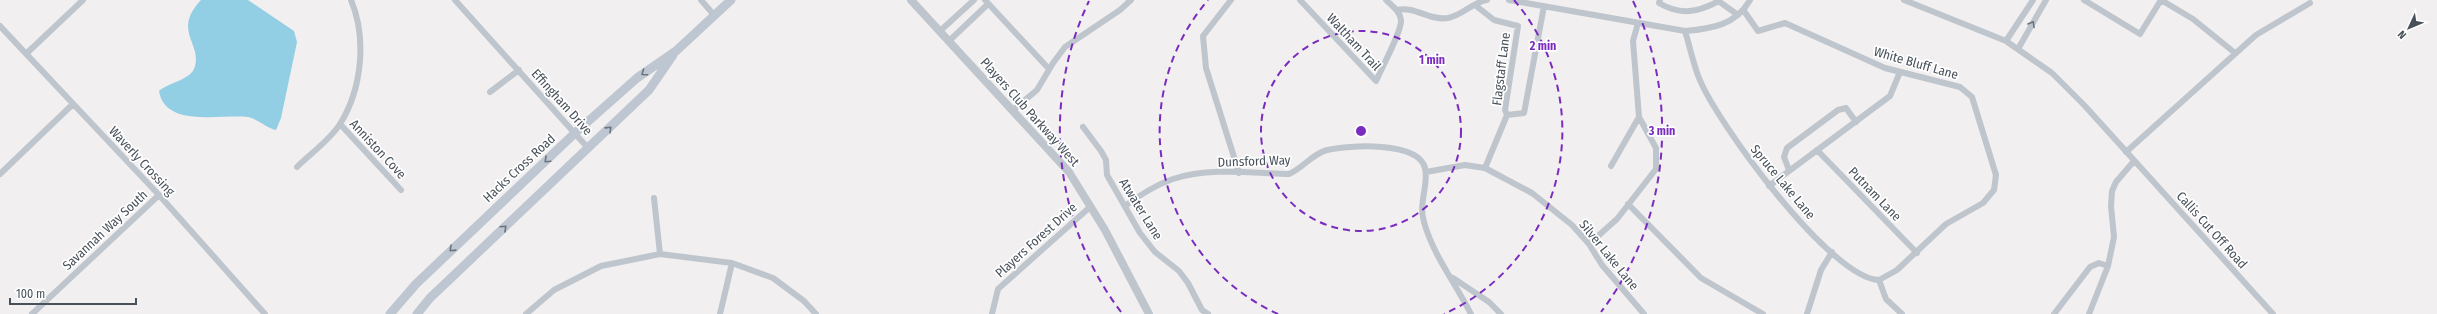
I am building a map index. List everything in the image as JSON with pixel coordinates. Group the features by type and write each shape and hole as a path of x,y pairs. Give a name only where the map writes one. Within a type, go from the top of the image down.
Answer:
{"main road":[{"name":"Hacks Cross Road","path":"390,314 426,274 575,133 637,78 676,51 730,0"},
{"name":"Hacks Cross Road","path":"417,314 430,298 649,90 676,51"}],"street":[{"path":"27,53 83,0"},
{"name":"Effingham Drive","path":"455,0 588,148"},
{"path":"701,0 714,16"},
{"name":"Players Club Parkway West","path":"912,0 1070,172 1105,230 1149,314"},
{"path":"940,31 974,0"},
{"path":"1014,110 1032,95 1066,47 1120,10 1131,0"},
{"path":"1231,0 1203,36 1206,68 1239,173"},
{"name":"Waltham Trail","path":"1300,0 1376,81 1396,38 1401,21 1397,10"},
{"path":"1386,0 1397,10 1406,8 1448,18 1487,0"},
{"path":"1509,0 1685,31 1711,29 1741,13 1750,0"},
{"path":"1660,0 1659,3 1666,8 1687,12 1701,10 1718,0 1741,13"},
{"name":"Callis Cut Off Road","path":"1904,0 2006,41 2065,84 2273,314"},
{"path":"2006,41 2033,0"},
{"path":"2018,49 2046,0"},
{"path":"2084,0 2140,34 2161,0 2193,19 2235,53"},
{"path":"297,167 340,124 353,92 359,61 360,34 353,1"},
{"path":"949,41 974,17 986,2 1049,69"},
{"path":"2126,152 2256,35 2310,3"},
{"name":"Flagstaff Lane","path":"1475,5 1494,20 1518,26 1505,110 1508,115"},
{"path":"1485,168 1508,115 1524,113 1544,6"},
{"path":"966,8 974,17"},
{"name":"White Bluff Lane","path":"1741,13 1758,31 1785,23 1838,48 1900,72 1960,87 1969,94 1975,104 1996,175 1994,190 1988,198 1972,210 1946,224 1917,253 1887,278 1879,280"},
{"path":"1589,244 1616,219 1656,169 1656,148 1639,117 1633,41 1638,23"},
{"name":"Waverly Crossing","path":"0,26 159,195 265,314"},
{"name":"Spruce Lake Lane","path":"1685,31 1699,78 1733,138 1769,186 1832,252 1858,274 1879,280"},
{"name":"Effingham Drive","path":"490,92 519,70"},
{"path":"1769,186 1890,96 1900,72"},
{"path":"0,174 73,104"},
{"path":"1790,170 1784,157 1787,148 1838,110 1846,108 1856,122"},
{"path":"1611,166 1639,117"},
{"name":"Anniston Cove","path":"340,124 401,190"},
{"name":"Atwater Lane","path":"1083,127 1106,160 1107,175 1140,233 1156,252 1178,271 1188,283 1202,310 1208,314"},
{"name":"Dunsford Way","path":"1125,206 1143,192 1173,179 1200,173 1289,174 1299,170 1315,156 1327,150 1392,147 1414,154 1422,161 1426,172"},
{"name":"Putnam Lane","path":"1817,150 1917,253"},
{"path":"2089,314 2108,266 2114,237 2111,206 2112,191 2116,182 2134,161"},
{"name":"Silver Lake Lane","path":"1426,172 1466,165 1485,168 1532,193 1572,225 1589,244 1602,265 1644,314"},
{"path":"1426,172 1421,204 1424,221 1432,244 1471,314"},
{"name":"Savannah Way South","path":"32,314 159,195"},
{"path":"654,198 660,254"},
{"path":"1628,204 1701,278 1763,314"},
{"name":"Players Forest Drive","path":"992,314 998,289 1090,207"},
{"path":"1807,314 1821,270 1832,252"},
{"path":"526,314 554,290 601,266 660,254 732,263 773,278 804,301 816,314"},
{"path":"720,314 732,263"},
{"path":"2054,314 2090,267 2099,263 2108,266"},
{"path":"1452,278 1489,302 1501,314"},
{"path":"1879,280 1886,299 1902,314"}],"water":[{"path":"201,0 248,0 294,31 297,42 281,118 276,130 248,117 196,117 183,115 172,110 163,103 159,91 188,76 194,69 196,60 195,52 188,29 192,11"}]}
